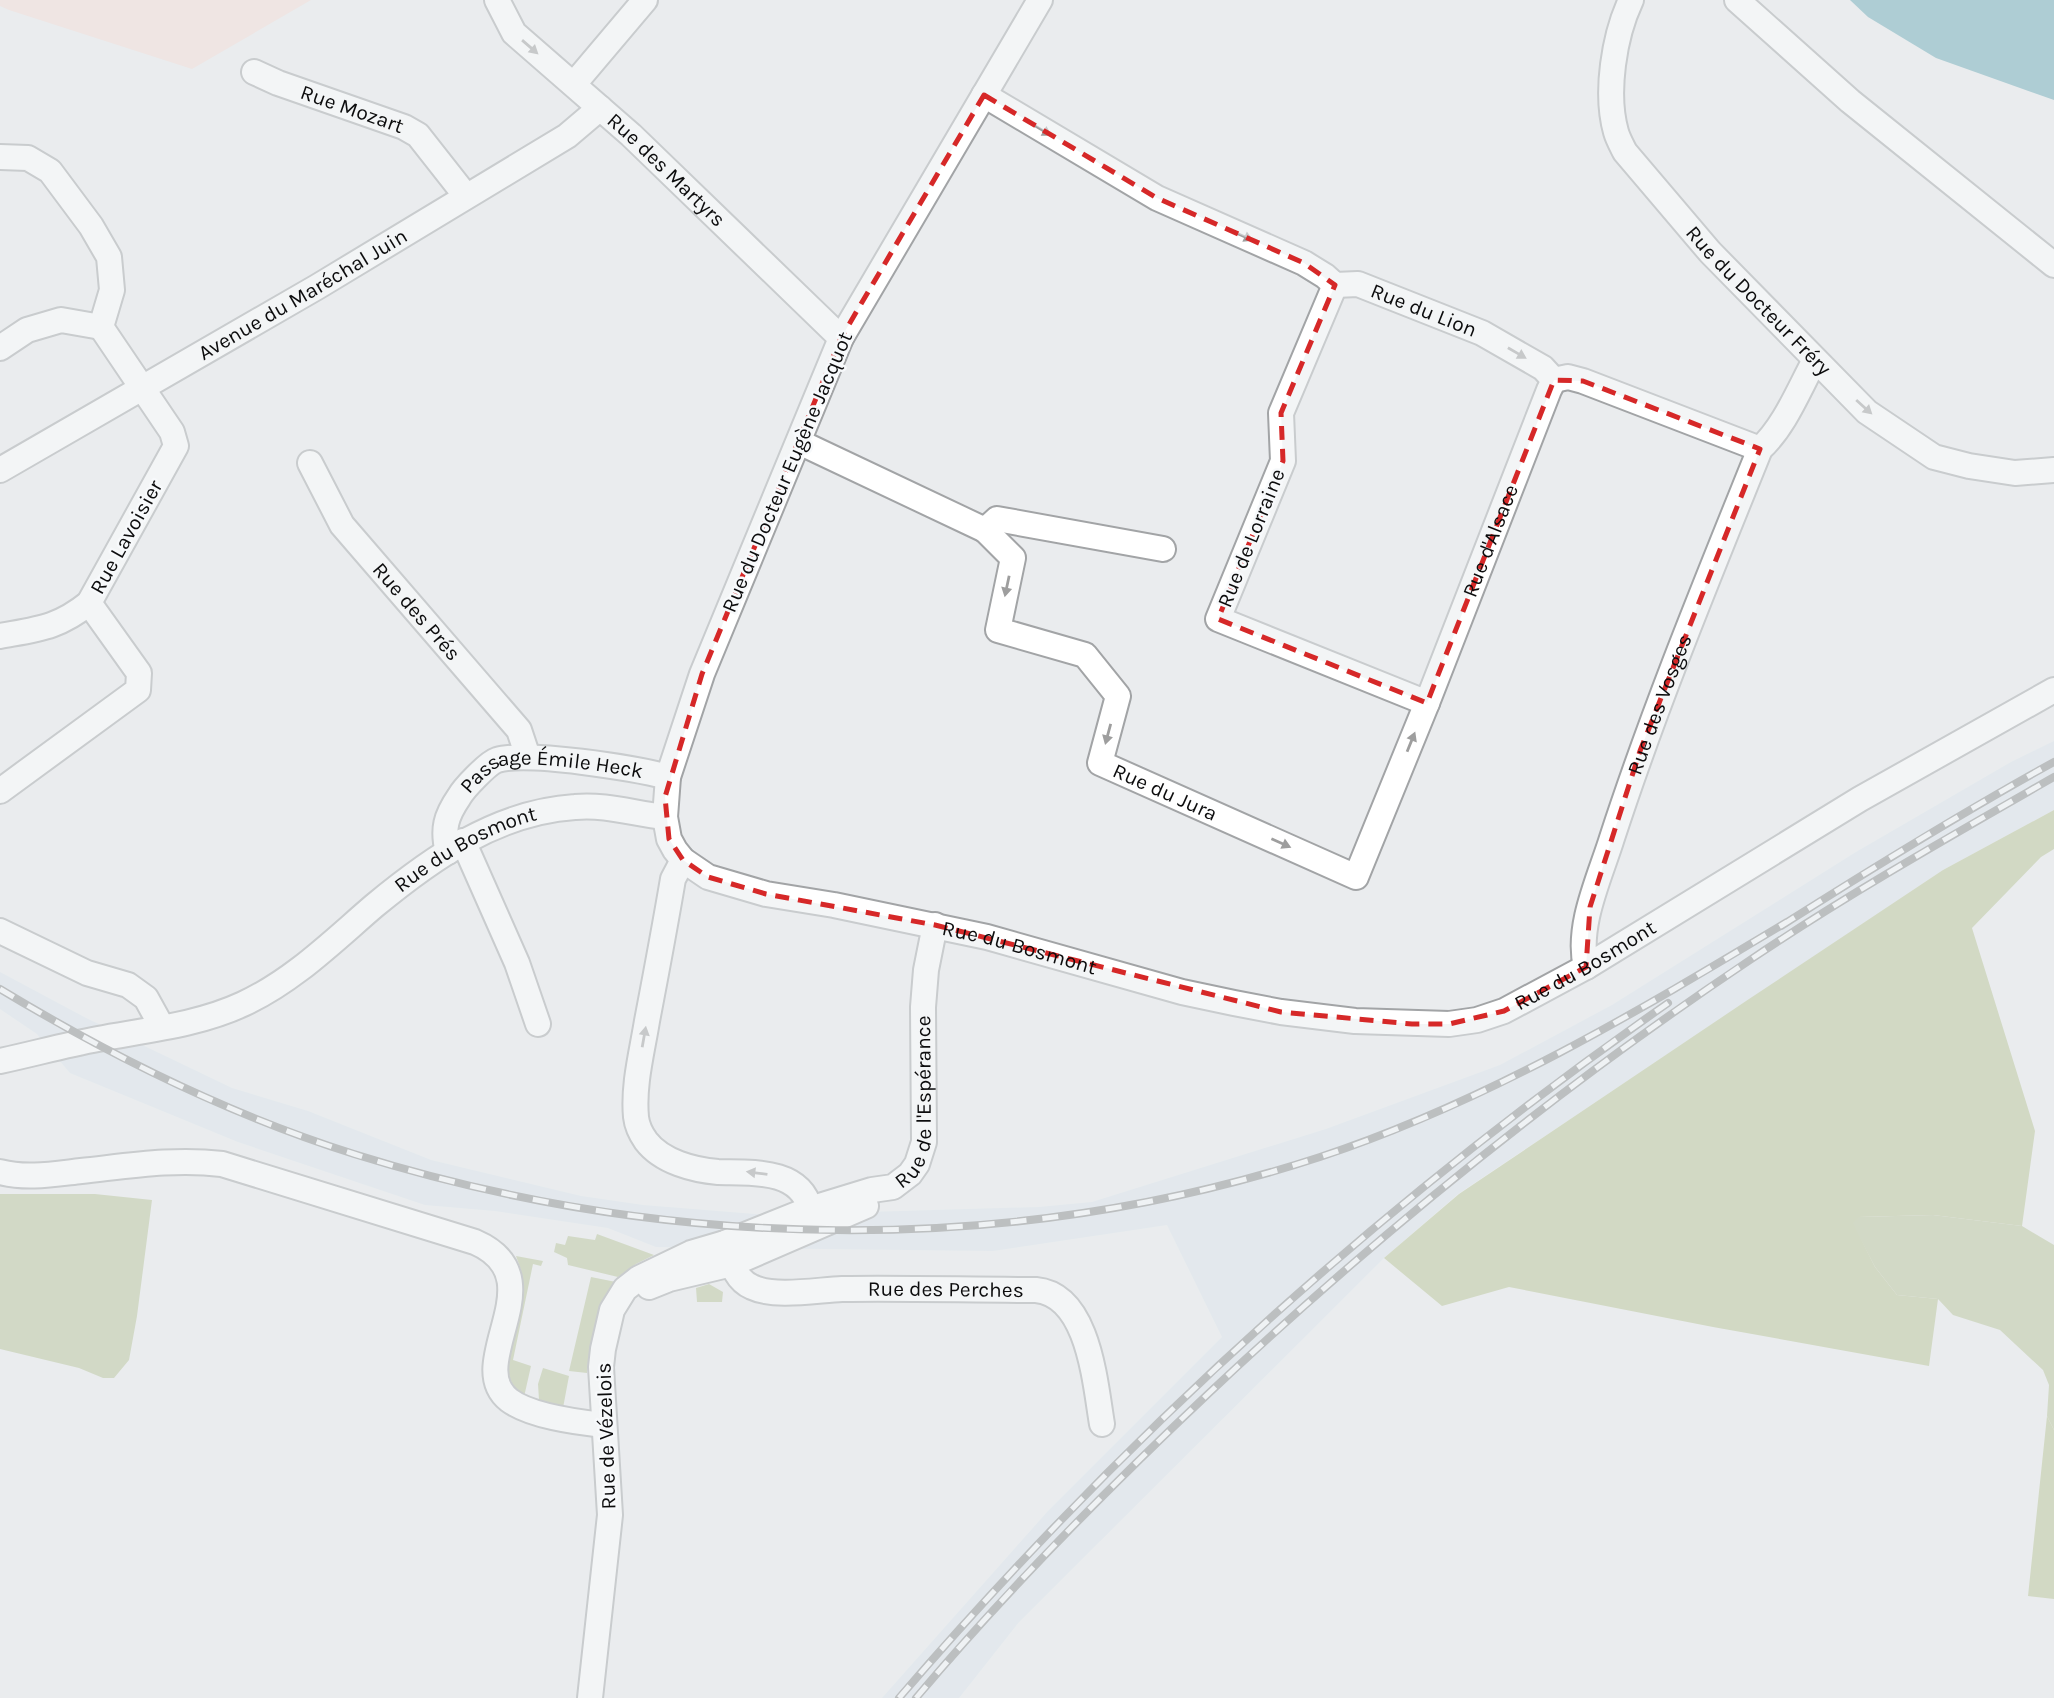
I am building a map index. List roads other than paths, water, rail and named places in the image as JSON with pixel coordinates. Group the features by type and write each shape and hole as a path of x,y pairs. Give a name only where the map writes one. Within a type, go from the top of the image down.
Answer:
{"street":[{"name":"Rue des Martyrs","path":"498,0 514,33 600,108 841,338"},
{"path":"574,84 645,0"},
{"name":"Rue du Docteur Eugène Jacquot","path":"665,817 668,777 702,674 841,338 1040,0"},
{"name":"Rue du Docteur Fréry","path":"1631,0 1624,14 1612,63 1616,132 1625,152 1701,242 1867,412 1934,457 2015,473 2054,470"},
{"path":"1737,0 1850,101 2054,265"},
{"name":"Rue Mozart","path":"254,72 404,127 418,135 466,196"},
{"path":"984,95 1157,198 1304,263 1335,285"},
{"name":"Avenue du Maréchal Juin","path":"0,470 317,287 567,136 600,108"},
{"path":"0,157 28,158 50,171 91,226 109,257 112,290 101,327"},
{"name":"Rue du Lion","path":"1335,285 1358,284 1482,332 1543,368 1554,380"},
{"name":"Rue de Lorraine","path":"1335,285 1281,412 1283,461 1218,619 1427,703"},
{"path":"0,348 27,330 61,320 101,327 142,387"},
{"name":"Rue des Vosges","path":"1586,967 1583,954 1590,907 1640,751 1760,449 1780,423 1815,360"},
{"path":"1554,380 1568,377 1583,381 1760,449"},
{"name":"Rue d'Alsace","path":"1427,703 1554,380"},
{"name":"Rue Lavoisier","path":"0,636 51,627 72,617 89,603 176,446 173,432 142,387"},
{"name":"Rue du Jura","path":"799,442 985,530 1013,558 998,630 1085,654 1118,696 1100,762 1356,877 1427,703"},
{"name":"Rue des Prés","path":"310,463 342,525 519,730 528,757"},
{"path":"985,530 996,519 1163,549"},
{"path":"0,791 138,690 139,673 89,603"},
{"name":"Rue du Bosmont","path":"683,860 708,877 766,894 935,925 1064,957 1195,995 1281,1012 1355,1021 1436,1024 1478,1020 1504,1012 1586,967 1860,799 2054,690"},
{"name":"Passage Émile Heck","path":"456,847 444,835 444,822 462,792 495,761 528,757 648,772 668,777"},
{"name":"Rue du Bosmont","path":"0,1061 218,1014 244,1004 283,982 332,944 375,905 456,847 501,823 551,809 593,806 665,817"},
{"path":"665,817 669,839 683,860 673,878 639,1067 636,1120 640,1132 658,1153 682,1165 717,1172 756,1171 779,1177 802,1193 810,1209"},
{"path":"456,847 517,963 538,1024"},
{"name":"Rue de l'Espérance","path":"728,1254 810,1209 872,1190 893,1187 910,1174 917,1164 924,1142 923,1007 926,970 935,925"},
{"path":"0,932 87,973 128,985 146,998 162,1027"},
{"path":"0,1172 41,1175 194,1161 222,1164 475,1242 498,1254 507,1269 510,1284 510,1298 497,1357 496,1374 502,1392 508,1399 528,1410 603,1425"},
{"path":"728,1254 880,1200 893,1187"},
{"name":"Rue de Vézelois","path":"590,1698 610,1515 601,1367 612,1310 625,1289 639,1278 691,1253 728,1254"},
{"name":"Rue des Perches","path":"728,1254 741,1280 758,1289 772,1291 1023,1290 1052,1293 1070,1310 1085,1341 1102,1424"}],"water":[{"path":"1850,0 2054,0 2054,100 1936,58 1868,17"}],"railway":[{"path":"1781,926 1916,842 2054,762"},
{"path":"916,1698 1021,1580 1170,1430 1337,1277 1470,1166 1608,1060 1750,960 1938,843 2054,777"},
{"path":"0,989 128,1060 262,1121 354,1154 472,1186 592,1210 714,1224 837,1230 959,1226 1081,1213 1202,1190 1320,1157 1382,1135 1442,1110 1560,1053 1787,922"},
{"path":"899,1698 985,1601 1075,1506 1262,1326 1460,1158 1668,1003"}]}
